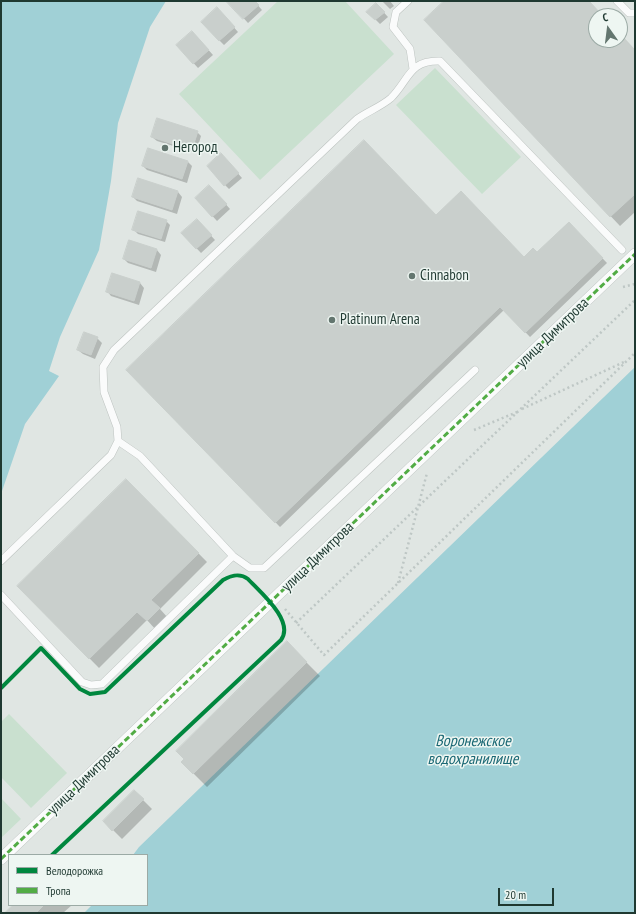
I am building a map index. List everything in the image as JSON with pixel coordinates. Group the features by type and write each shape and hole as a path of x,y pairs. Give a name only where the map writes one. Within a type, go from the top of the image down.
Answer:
{"street":[{"name":"улица Димитрова","path":"1,859 635,254"}],"lane":[{"path":"408,1 396,12 393,27 410,49 413,69"},
{"path":"617,1 629,13 635,13"},
{"path":"1,561 111,455 118,441 117,427 104,392 103,367 114,350 357,119 390,98 413,69 428,60 440,60 622,250"},
{"path":"118,441 140,456 233,556 250,568 264,568 475,370"},
{"path":"1,595 82,682 91,685 102,684 233,556"}],"path":[{"path":"296,623 635,300"},
{"path":"276,597 324,655 635,353"},
{"path":"469,432 519,411 627,361"},
{"path":"398,583 434,447"}],"green space":[{"path":"278,1 345,1 394,54 260,180 179,94"},
{"path":"435,68 521,157 482,194 396,105"},
{"path":"9,714 67,773 31,808 1,777 1,722"},
{"path":"1,798 21,819 1,838"}],"water":[{"path":"1,1 166,1 150,27 118,123 111,181 99,250 60,337 49,371 59,376 25,424 1,494"},
{"name":"Воронежское водохранилище","path":"635,367 635,913 84,913 91,906 148,906 148,854 134,854 139,847"}],"building":[{"path":"226,1 255,1 259,5 243,19"},
{"path":"444,1 589,1 596,8 588,8 588,48 628,48 628,43 635,50 635,194 610,217 424,20"},
{"path":"376,3 385,12 375,20 366,12"},
{"path":"217,7 235,27 219,41 201,22"},
{"path":"192,31 209,50 193,64 176,45"},
{"path":"157,118 198,131 192,150 151,137"},
{"name":"Platinum Arena","path":"364,140 436,215 461,191 524,257 533,248 537,252 569,222 603,258 525,333 500,307 275,523 126,370"},
{"path":"148,148 188,161 182,179 142,166"},
{"path":"221,153 239,173 224,186 207,166"},
{"path":"138,178 178,191 172,210 132,197"},
{"path":"209,185 227,204 212,217 195,198"},
{"path":"138,211 167,220 161,239 132,230"},
{"path":"197,219 212,235 196,249 181,233"},
{"path":"129,240 157,249 151,268 123,259"},
{"path":"112,273 140,282 134,301 106,292"},
{"path":"84,332 98,337 91,355 77,350"},
{"path":"126,479 199,553 151,600 160,608 147,621 137,612 89,659 17,586"},
{"path":"287,641 307,662 193,774 181,762 184,759 176,751"},
{"path":"134,790 144,799 112,831 103,821"},
{"path":"12,906 43,906 36,913 5,913"}],"marked path":[{"path":"1,859 635,254"}],"cycle path":[{"path":"1,688 41,648 80,689 90,694 105,692 223,580 233,576 239,575 248,579 274,607 283,624 284,632 281,640 53,854"}],"place":[{"name":"Негород","path":"165,148"},
{"name":"Cinnabon","path":"412,276"},
{"name":"Platinum Arena","path":"332,320"}]}
